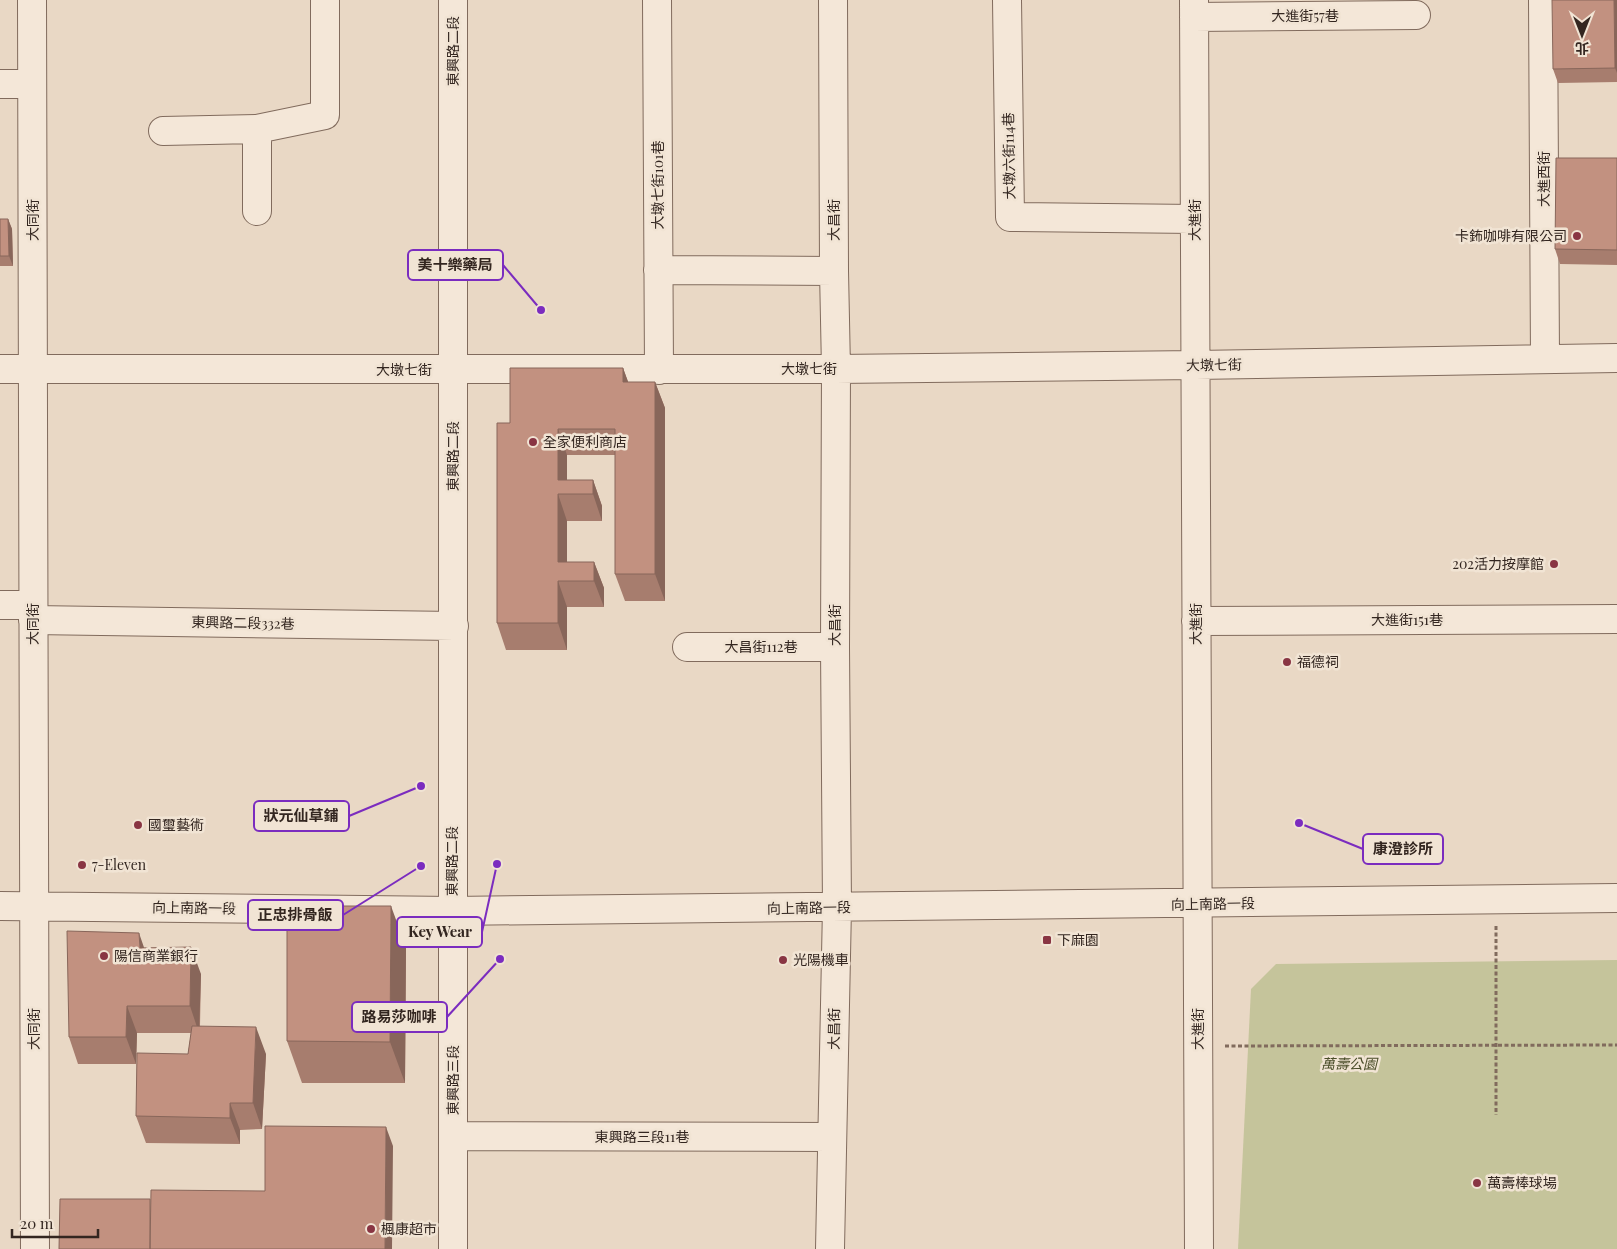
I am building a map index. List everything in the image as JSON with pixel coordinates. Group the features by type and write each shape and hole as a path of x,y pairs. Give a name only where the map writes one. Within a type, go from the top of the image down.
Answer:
{"street":[{"name":"大同街","path":"32,0 35,1249"},
{"path":"163,131 257,128 325,115 325,0"},
{"name":"東興路二段","path":"452,911 454,0"},
{"name":"大墩七街101巷","path":"657,0 659,370"},
{"name":"大昌街","path":"830,1249 837,908 833,0"},
{"name":"大墩六街114巷","path":"1007,0 1010,217 1194,219"},
{"name":"大進西街","path":"1543,0 1545,359"},
{"name":"大進街","path":"1194,8 1199,1249"},
{"name":"大進街57巷","path":"1194,8 1416,15"},
{"path":"0,84 32,84"},
{"path":"257,128 257,211"},
{"path":"658,270 834,271"},
{"name":"大墩七街","path":"0,369 836,369 1617,358"},
{"name":"東興路二段332巷","path":"0,605 33,612 454,626"},
{"name":"大進街151巷","path":"1196,621 1617,619"},
{"name":"大昌街112巷","path":"687,647 835,647"},
{"name":"向上南路一段","path":"0,906 452,911 1617,898"},
{"name":"東興路三段","path":"452,911 453,1249"},
{"name":"東興路三段11巷","path":"453,1136 832,1137"}],"path":[{"path":"1496,899 1496,1115"},
{"path":"1198,1046 1617,1045"}],"green space":[{"name":"萬壽公園","path":"1617,960 1617,1249 1238,1249 1251,989 1276,964"}],"building":[{"path":"1552,0 1614,0 1615,68 1553,69"},
{"path":"1556,158 1617,158 1617,250 1555,249"},
{"path":"0,219 8,219 9,256 0,256"},
{"path":"510,368 623,368 623,382 655,382 655,574 615,574 615,429 558,429 558,480 593,480 593,494 558,494 558,562 594,562 594,581 558,581 558,623 497,623 497,423 510,423"},
{"path":"287,906 391,906 390,1042 287,1041"},
{"path":"67,931 139,933 140,948 191,947 190,1006 127,1006 126,1037 69,1037"},
{"path":"192,1026 256,1027 253,1103 230,1103 230,1118 136,1116 137,1053 188,1054"},
{"path":"265,1126 386,1127 385,1249 150,1249 151,1190 265,1191"},
{"path":"60,1199 150,1199 150,1249 59,1249"}],"place":[{"name":"卡鈽咖啡有限公司","path":"1577,236"},
{"name":"美十樂藥局","path":"541,310"},
{"name":"全家便利商店","path":"533,442"},
{"name":"202活力按摩館","path":"1554,564"},
{"name":"福德祠","path":"1287,662"},
{"name":"狀元仙草鋪","path":"421,786"},
{"name":"康澄診所","path":"1299,823"},
{"name":"國璽藝術","path":"138,825"},
{"name":"Key Wear","path":"497,864"},
{"name":"7-Eleven","path":"82,865"},
{"name":"正忠排骨飯","path":"421,866"},
{"name":"下麻園","path":"1047,940"},
{"name":"陽信商業銀行","path":"104,956"},
{"name":"路易莎咖啡","path":"500,959"},
{"name":"光陽機車","path":"783,960"},
{"name":"萬壽棒球場","path":"1477,1183"},
{"name":"楓康超市","path":"371,1229"}]}
